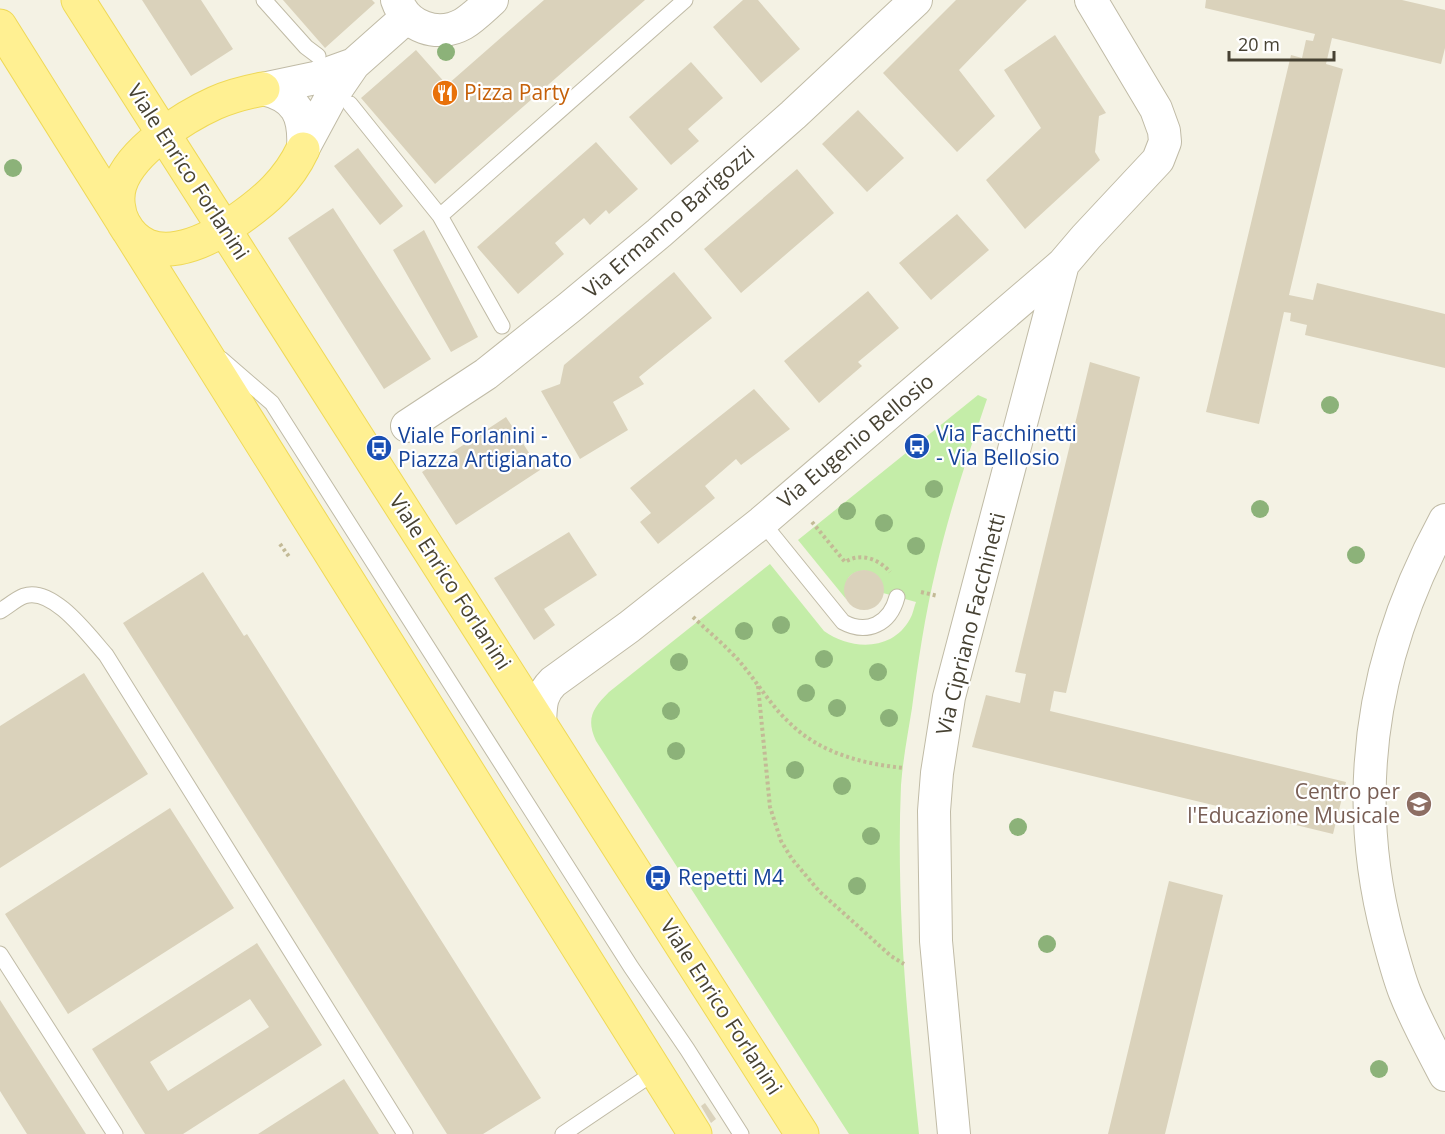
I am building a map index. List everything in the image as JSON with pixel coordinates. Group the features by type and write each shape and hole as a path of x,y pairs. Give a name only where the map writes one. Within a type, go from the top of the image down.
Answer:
{"main road":[{"name":"Viale Enrico Forlanini","path":"78,0 802,1134"},
{"path":"0,26 694,1134"},
{"path":"263,89 215,103 164,134 141,154 123,178 118,196 119,208 126,227 136,238 150,247 170,249 201,242 254,209 279,188 290,174 303,149"}],"street":[{"path":"303,149 330,99 354,64 402,9 420,26 434,31 449,30 464,24 492,0"},
{"name":"Via Ermanno Barigozzi","path":"407,426 486,374 588,292 784,123 916,0"},
{"name":"Via Eugenio Bellosio","path":"540,723 542,696 553,682 628,627 762,522 1063,264 1158,160 1165,142 1164,131 1156,109 1091,0"},
{"path":"263,89 315,78 354,64"},
{"path":"263,89 277,92 290,100 300,113 304,132 303,149"},
{"name":"Via Cipriano Facchinetti","path":"954,1134 936,941 934,812 937,773 949,697 1063,264"},
{"path":"1445,520 1423,563 1391,648 1380,690 1373,733 1369,783 1372,865 1380,909 1405,993 1445,1075"}],"lane":[{"path":"264,0 306,47 318,56"},
{"path":"440,216 685,0"},
{"path":"350,104 440,216 502,326"},
{"path":"191,332 272,404 631,967 741,1134"},
{"path":"762,522 843,622 860,628 878,624 892,612 897,597"},
{"path":"0,611 26,595 49,597 80,624 106,655 405,1134"},
{"path":"0,954 115,1134"},
{"path":"563,1134 654,1072"}],"path":[{"path":"811,521 845,562 860,557 873,558 884,565 891,574"},
{"path":"916,591 938,596"},
{"path":"693,617 740,662 793,727 810,739 832,751 854,759 910,769"},
{"path":"758,686 770,807 781,841 792,859 819,891 891,956 909,968"}],"green space":[{"path":"978,395 987,399 953,505 932,586 919,656 901,785 901,916 919,1134 849,1134 596,741 591,720 598,704 609,692 770,564 824,631 834,637 846,642 870,644 882,642 902,630 911,617 916,602 883,593 881,583 876,576 861,571 854,573 848,579 845,587 846,599 798,540"}],"building":[{"path":"142,0 201,0 233,49 191,76"},
{"path":"283,0 372,0 375,3 325,48"},
{"path":"544,0 645,0 435,184 361,98 416,50 447,85"},
{"path":"743,0 758,0 800,49 761,83 713,27"},
{"path":"956,0 1027,0 959,70 995,116 957,152 883,73"},
{"path":"1206,0 1402,0 1445,10 1445,48 1441,64 1332,38 1326,64 1343,69 1289,295 1313,300 1317,283 1445,314 1445,368 1305,335 1307,325 1290,321 1291,313 1284,312 1259,424 1206,412 1291,55 1302,58 1306,40 1313,41 1315,34 1205,8"},
{"path":"1055,35 1106,113 1099,116 1095,152 1100,160 1025,229 986,180 1041,128 1004,70"},
{"path":"691,62 723,98 688,129 699,141 671,165 629,117"},
{"path":"858,110 904,158 867,192 822,144"},
{"path":"596,142 638,189 609,214 606,210 590,225 584,218 555,243 564,254 518,294 477,247"},
{"path":"358,148 403,206 380,225 334,166"},
{"path":"797,169 834,213 741,293 704,249"},
{"path":"333,208 431,359 384,389 288,238"},
{"path":"957,214 989,250 931,300 899,263"},
{"path":"424,230 478,337 451,352 393,250"},
{"path":"674,272 712,318 639,377 644,384 613,402 628,430 580,459 541,391 560,384 564,365"},
{"path":"868,291 899,328 858,362 862,366 819,403 784,361"},
{"path":"1090,362 1140,377 1066,693 1054,691 1050,711 1346,782 1333,834 972,747 986,695 1020,703 1026,674 1015,672"},
{"path":"754,389 790,429 741,465 736,459 705,486 715,498 658,544 640,522 651,513 630,488"},
{"path":"506,417 540,470 456,525 422,472"},
{"path":"569,532 597,575 544,609 555,625 534,640 494,578"},
{"path":"864,570 878,576 884,590 878,604 864,610 850,604 844,590 850,576"},
{"path":"203,572 244,636 247,634 541,1098 483,1134 447,1134 123,623"},
{"path":"84,673 148,774 0,868 0,726"},
{"path":"170,808 234,908 68,1014 5,914"},
{"path":"1169,881 1223,895 1165,1134 1108,1134"},
{"path":"257,943 322,1045 183,1134 145,1134 92,1049","holes":["250,999 269,1027 168,1091 150,1062"]},
{"path":"0,1000 86,1134 27,1134 0,1091"},
{"path":"344,1079 379,1134 258,1134"},
{"path":"705,1103 716,1119 711,1123 701,1106"}],"place":[{"name":"Pizza Party","path":"445,93"},
{"name":"Via Facchinetti - Via Bellosio","path":"917,446"},
{"name":"Viale Forlanini - Piazza Artigianato","path":"379,448"},
{"name":"Centro per l'Educazione Musicale","path":"1419,804"},
{"name":"Repetti M4","path":"658,878"}]}
